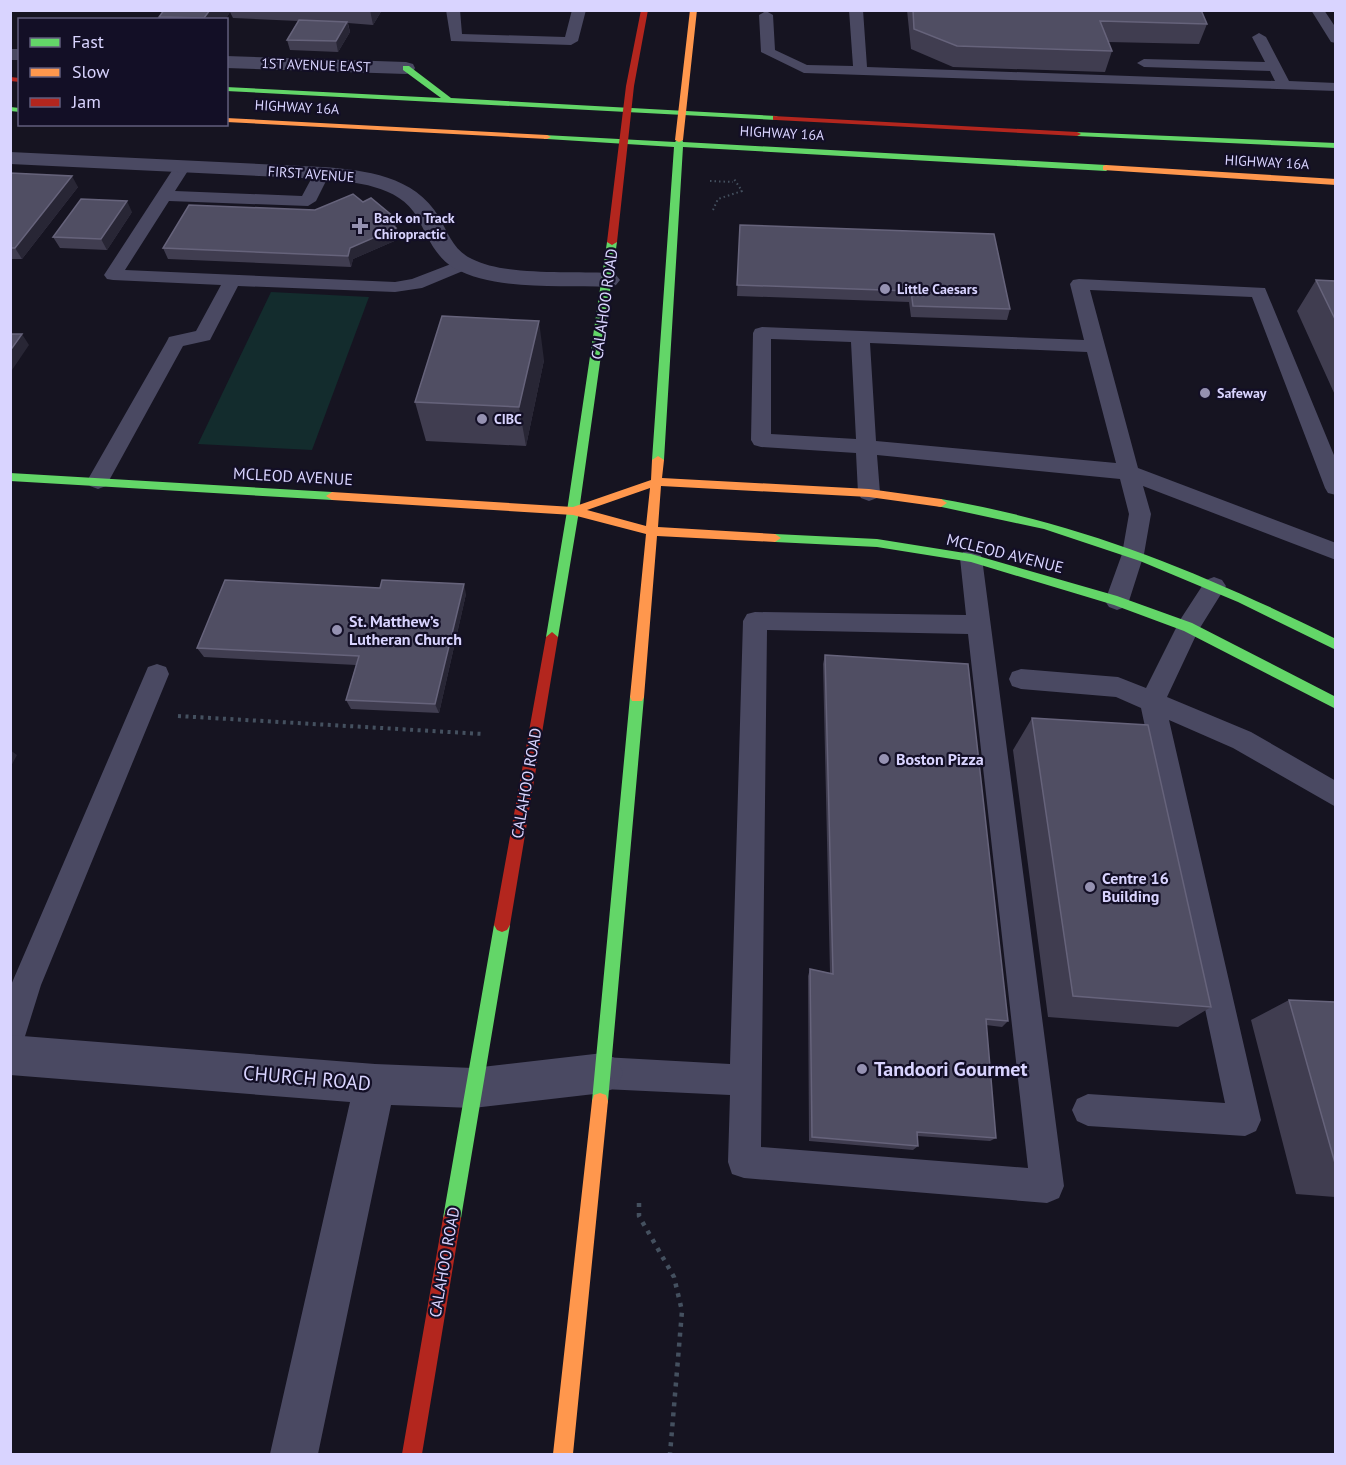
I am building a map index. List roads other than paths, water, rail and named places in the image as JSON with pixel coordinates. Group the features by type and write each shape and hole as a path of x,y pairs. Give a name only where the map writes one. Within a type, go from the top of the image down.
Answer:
{"main road":[{"name":"CALAHOO ROAD","path":"411,1455 573,511 608,280 630,86 645,10"},
{"path":"563,1455 603,1073 656,482 678,144 694,10"},
{"path":"406,68 447,99"},
{"name":"HIGHWAY 16A","path":"228,89 1335,146"},
{"name":"HIGHWAY 16A","path":"228,120 728,146 1335,182"},
{"name":"MCLEOD AVENUE","path":"10,477 573,511 650,531 877,543 972,558 1117,600 1188,627 1257,661 1335,704"},
{"name":"MCLEOD AVENUE","path":"573,511 656,482 868,493 956,505 1056,527 1133,554 1270,611 1335,645"}],"street":[{"name":"1ST AVENUE EAST","path":"228,62 406,68"},
{"name":"FIRST AVENUE","path":"10,158 322,173 359,177 399,190 422,207 444,248 464,264 496,274 608,280"},
{"name":"CHURCH ROAD","path":"10,1055 375,1084 473,1088 603,1073"},
{"path":"294,1455 375,1084"}],"lane":[{"path":"453,10 456,38 571,40 579,10"},
{"path":"856,10 860,71"},
{"path":"1317,10 1335,39"},
{"path":"766,15 768,52 804,69 1335,87"},
{"path":"1259,37 1286,85"},
{"path":"1128,62 1275,67"},
{"path":"183,166 113,275 395,287 416,285 464,264"},
{"path":"164,196 308,201 322,173"},
{"path":"98,481 176,341 203,336 233,279"},
{"path":"1117,600 1133,554 1140,514 1079,284 1259,292 1335,488"},
{"path":"1095,346 762,333 761,440 866,447 1128,472 1335,552"},
{"path":"860,337 868,493"},
{"path":"972,558 1047,1186 744,1162 754,621 979,625"},
{"path":"1088,1110 1245,1120 1152,702 1188,627 1214,586"},
{"path":"10,1038 26,985 157,674"},
{"path":"1021,679 1118,687 1242,740 1335,795"},
{"path":"603,1073 744,1080"}],"place":[{"name":"Back on Track Chiropractic","path":"360,226"},
{"name":"Little Caesars","path":"885,289"},
{"name":"Safeway","path":"1205,393"},
{"name":"CIBC","path":"482,419"},
{"name":"St. Matthew’s Lutheran Church","path":"337,630"},
{"name":"Boston Pizza","path":"884,759"},
{"name":"Centre 16 Building","path":"1090,887"},
{"name":"Tandoori Gourmet","path":"862,1069"}]}
